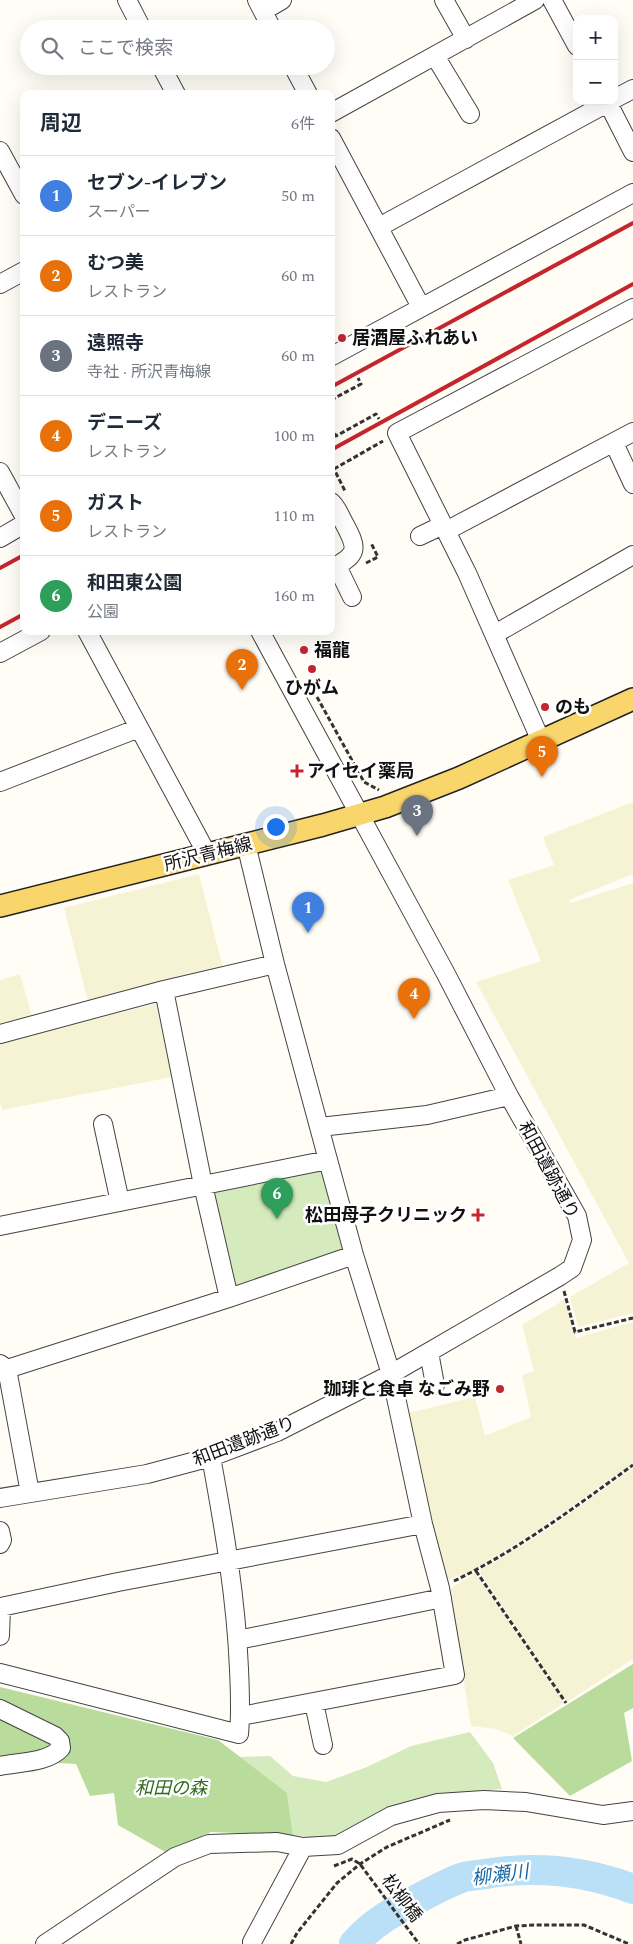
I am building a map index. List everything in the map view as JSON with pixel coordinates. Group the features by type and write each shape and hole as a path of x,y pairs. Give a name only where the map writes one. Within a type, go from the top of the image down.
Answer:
{"main road":[{"name":"所沢青梅線","path":"0,906 359,815 444,784 633,699"}],"street":[{"path":"127,0 137,20"},
{"path":"267,20 260,6 282,0"},
{"path":"444,0 466,39"},
{"path":"335,111 535,0"},
{"path":"552,0 573,39"},
{"path":"435,56 470,114"},
{"path":"166,75 174,90"},
{"path":"298,75 306,90"},
{"path":"618,97 633,89"},
{"path":"379,227 603,105"},
{"path":"612,105 633,152"},
{"path":"335,145 421,307"},
{"path":"0,152 20,188"},
{"path":"335,354 633,193"},
{"path":"0,284 20,273"},
{"path":"541,741 495,634 445,528 397,433 633,308"},
{"path":"420,536 445,528 633,432"},
{"path":"614,443 633,484"},
{"path":"0,472 20,509"},
{"path":"335,509 354,545 353,553 335,567"},
{"path":"0,538 20,526"},
{"path":"495,634 633,555"},
{"path":"335,570 352,597"},
{"path":"0,653 34,635"},
{"path":"89,635 206,854"},
{"name":"和田遺跡通り","path":"0,1498 147,1474 211,1457 278,1432 391,1374 560,1276 572,1268 582,1240 577,1216 509,1096 446,974 262,635"},
{"path":"0,782 139,728"},
{"path":"241,1716 455,1675 441,1593 423,1524 391,1374 354,1255 328,1160 246,844"},
{"path":"0,1034 164,990 276,964"},
{"path":"164,990 203,1185 229,1298"},
{"path":"320,1127 427,1115 509,1096"},
{"path":"103,1124 120,1202"},
{"path":"0,1226 328,1160"},
{"path":"30,1493 4,1367 229,1298 354,1255"},
{"path":"428,1352 435,1385"},
{"path":"0,1674 239,1734 241,1716 238,1640 229,1561 211,1457"},
{"path":"0,1636 1,1607 118,1582 423,1524"},
{"path":"0,1531 2,1540 0,1544"},
{"path":"238,1640 441,1593"},
{"path":"314,1703 323,1745"},
{"path":"0,1709 55,1736 60,1741 61,1748 56,1754 44,1758 0,1766"},
{"path":"49,1943 175,1857 209,1844 277,1842 303,1847 338,1845 392,1816 438,1803 484,1800 526,1802 603,1814 633,1810"},
{"path":"253,1943 303,1847"}],"path":[{"path":"335,398 361,384 358,378"},
{"path":"335,434 336,436 376,414 379,419"},
{"path":"335,468 397,433"},
{"path":"313,690 364,782 380,791"},
{"path":"560,1276 575,1332 633,1318"},
{"path":"441,1593 546,1528 633,1466"},
{"path":"476,1571 566,1704"},
{"path":"291,1944 297,1933 337,1883 360,1864 387,1847 453,1818"},
{"path":"352,1859 360,1864"},
{"name":"松柳橋","path":"360,1864 419,1944"},
{"path":"457,1944 516,1926 584,1925 630,1944"},
{"path":"516,1926 520,1944"}],"shaded area":[{"path":"633,802 633,874 569,900 571,903 633,883 633,1313 578,1327 570,1297 629,1263 476,982 541,961 508,880 554,865 543,837"},
{"path":"199,874 223,968 88,1002 64,908"},
{"path":"20,974 32,1016 0,1025 0,980"},
{"path":"156,1004 172,1077 2,1110 0,1101 0,1042"},
{"path":"564,1300 576,1338 633,1322 633,1463 544,1526 473,1571 447,1580 442,1575 408,1413 475,1397 485,1436 531,1417 522,1375 534,1371 522,1325"},
{"path":"633,1468 633,1659 567,1702 479,1571 547,1530"},
{"path":"475,1573 564,1703 513,1736 496,1729 471,1726 451,1602 447,1595 453,1587"}],"green space":[{"path":"324,1164 347,1250 232,1287 208,1187"},
{"path":"633,1664 633,1708 624,1713 632,1761 570,1796 513,1738"},
{"name":"和田の森","path":"0,1687 218,1740 287,1793 293,1835 211,1832 167,1853 118,1825 114,1793 90,1796 76,1764 0,1760"},
{"path":"470,1732 493,1763 502,1789 431,1795 376,1814 340,1835 325,1839 293,1835 287,1793 238,1757 270,1756 293,1776 326,1782 367,1767 411,1746"}],"waterway":[{"name":"柳瀬川","path":"354,1944 388,1915 444,1885 467,1876 509,1871 545,1870 580,1874 633,1889"}],"railway":[{"path":"335,385 633,223"},
{"path":"335,448 633,284"},
{"path":"0,568 20,557"},
{"path":"0,627 20,616"}],"place":[{"name":"居酒屋ふれあい","path":"342,338"},
{"name":"福龍","path":"304,650"},
{"name":"ひがム","path":"312,669"},
{"name":"むつ美","path":"242,690"},
{"name":"のも","path":"545,707"},
{"name":"アイセイ薬局","path":"297,771"},
{"name":"ガスト","path":"542,777"},
{"name":"遠照寺","path":"417,836"},
{"name":"セブン-イレブン","path":"308,933"},
{"name":"デニーズ","path":"414,1019"},
{"name":"松田母子クリニック","path":"478,1215"},
{"name":"和田東公園","path":"277,1219"},
{"name":"珈琲と食卓 なごみ野","path":"500,1389"}]}
